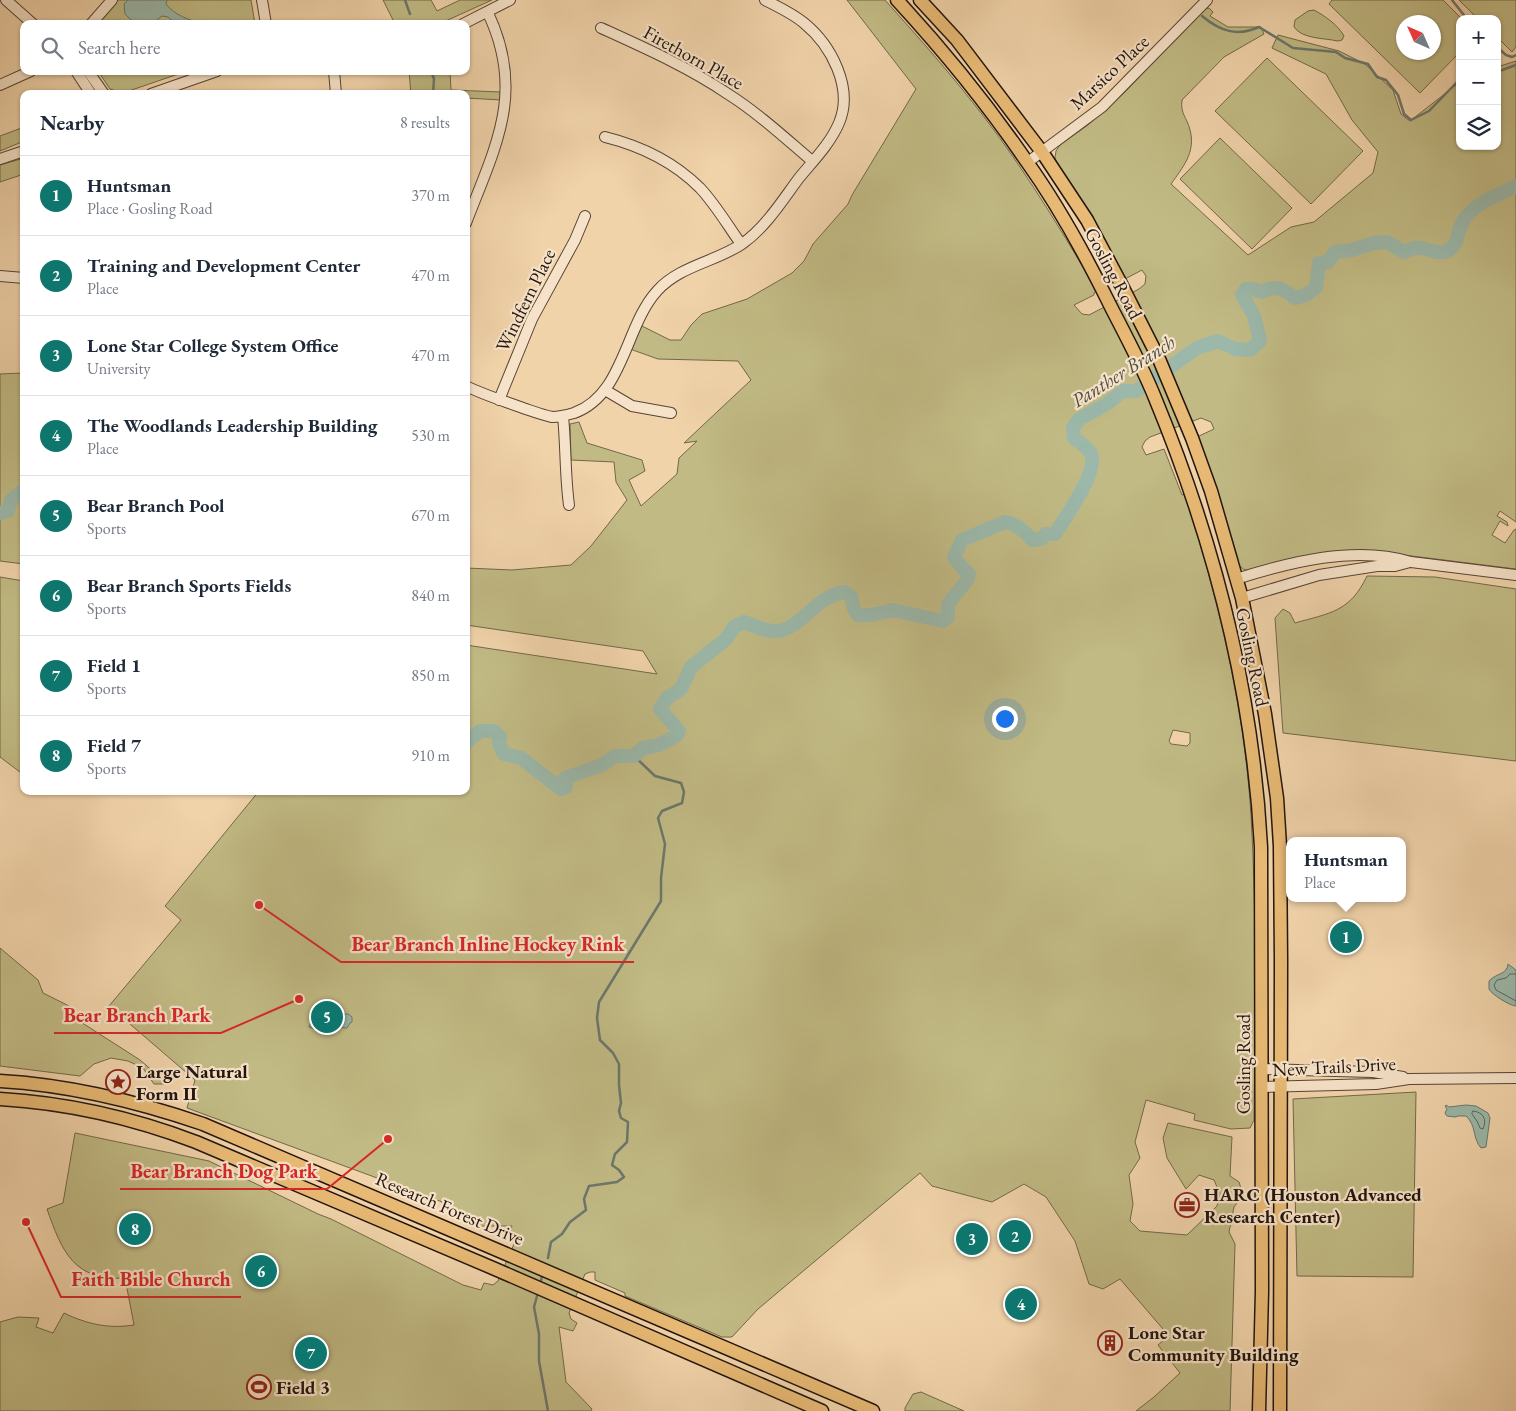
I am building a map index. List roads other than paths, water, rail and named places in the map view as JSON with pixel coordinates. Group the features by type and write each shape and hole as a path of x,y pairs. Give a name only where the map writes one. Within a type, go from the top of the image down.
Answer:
{"main road":[{"name":"Gosling Road","path":"897,0 944,51 1028,162 1071,230 1142,367 1173,445 1205,537 1219,585 1247,717 1259,799 1262,942 1260,1411"},
{"name":"Gosling Road","path":"920,0 957,40 1042,152 1087,220 1162,367 1192,438 1211,491 1242,598 1265,714 1280,846 1280,1411"},
{"name":"Research Forest Drive","path":"0,1080 68,1087 142,1104 203,1124 873,1411"},
{"name":"Research Forest Drive","path":"0,1099 65,1105 104,1113 169,1132 242,1160 822,1411"}],"street":[{"path":"6,0 28,20"},
{"path":"94,20 112,0"},
{"path":"262,0 265,20"},
{"path":"470,21 510,0"},
{"path":"470,388 499,400 552,417 563,416 584,408 596,400 604,390 656,291 672,277 718,257 741,244 760,229 832,136 842,115 843,93 839,72 829,52 813,31 791,13 765,0"},
{"name":"Marsico Place","path":"1028,162 1102,107 1207,0"},
{"path":"470,212 497,142 505,106 506,79 504,56 488,13"},
{"name":"Firethorn Place","path":"601,28 691,71 727,93 752,111 812,161"},
{"path":"0,85 21,75"},
{"path":"79,75 88,90"},
{"path":"91,75 101,90"},
{"path":"163,90 206,75"},
{"path":"334,75 336,90"},
{"path":"606,137 626,142 642,149 678,170 700,188 741,244"},
{"path":"0,159 20,153"},
{"name":"Windfern Place","path":"499,400 532,319 575,240 585,216"},
{"path":"0,276 20,278"},
{"path":"604,390 632,406 671,413"},
{"path":"563,416 569,505"},
{"path":"1236,579 1275,567 1321,557 1376,556 1396,557 1411,562 1516,575"},
{"path":"1242,598 1319,575 1377,566 1395,566 1411,562"},
{"name":"New Trails Drive","path":"1261,1069 1373,1072 1409,1078 1516,1078"},
{"name":"New Trails Drive","path":"1261,1087 1376,1084 1409,1078"}],"water":[{"path":"128,0 167,0 166,4 170,8 182,17 190,20 171,20 168,17 162,16 157,20 131,20 125,14 124,4"},
{"path":"1508,964 1516,970 1516,1006 1493,994 1489,989 1489,981 1506,970"},
{"path":"319,1004 330,1007 332,1012 337,1012 341,1018 343,1018 344,1014 348,1014 352,1017 352,1022 347,1028 325,1021 318,1030 309,1027"},
{"path":"1446,1105 1449,1107 1476,1106 1488,1113 1490,1118 1486,1147 1481,1148 1478,1144 1472,1124 1466,1116 1447,1116 1445,1113"}],"waterway":[{"path":"405,0 410,14"},
{"path":"1452,0 1464,15"},
{"path":"1202,16 1222,29 1243,32 1259,27 1293,48 1336,52 1345,58 1368,64 1377,77 1386,80 1398,95 1404,114 1411,120 1429,111 1456,83"},
{"path":"1501,51 1512,57 1516,55"},
{"path":"1501,71 1516,65"},
{"path":"432,75 433,90"},
{"name":"Panther Branch","path":"470,740 480,731 494,731 500,737 499,743 504,754 521,758 561,789 566,787 565,778 602,765 615,756 634,756 643,748 659,745 676,736 679,731 660,709 667,698 681,689 691,667 726,639 734,627 744,622 769,631 786,629 825,600 844,592 851,596 854,609 858,615 871,615 893,610 943,621 948,617 948,604 967,580 969,574 954,557 962,540 1005,522 1020,528 1032,540 1041,539 1046,534 1055,534 1086,483 1092,462 1090,451 1074,438 1073,428 1078,420 1108,403 1123,391 1136,391 1197,348 1218,341 1235,349 1250,350 1260,341 1254,316 1242,295 1246,289 1262,292 1276,288 1287,292 1295,298 1306,295 1316,287 1319,263 1328,262 1335,252 1352,250 1374,243 1387,242 1404,252 1415,248 1445,252 1455,244 1460,226 1473,210 1486,200 1516,186"},
{"name":"Panther Branch","path":"0,513 8,511 11,500 20,493"},
{"path":"548,1258 551,1242 562,1234 570,1222 586,1210 584,1199 589,1186 617,1182 624,1177 612,1165 615,1154 627,1142 628,1122 621,1118 619,1111 621,1103 619,1064 613,1053 600,1040 597,1018 599,1002 661,901 661,878 665,844 658,818 662,811 682,803 684,792 681,783 655,776 634,756"},
{"path":"541,1281 542,1276"},
{"path":"537,1296 534,1307 539,1334 539,1361 548,1411"}],"place":[{"name":"Bear Branch Inline Hockey Rink","path":"259,905"},
{"name":"Huntsman","path":"1346,937"},
{"name":"Bear Branch Park","path":"299,999"},
{"name":"Bear Branch Pool","path":"327,1017"},
{"name":"Large Natural Form II","path":"118,1082"},
{"name":"Bear Branch Dog Park","path":"388,1139"},
{"name":"HARC (Houston Advanced Research Center)","path":"1187,1205"},
{"name":"Faith Bible Church","path":"26,1222"},
{"name":"Field 7","path":"135,1229"},
{"name":"Training and Development Center","path":"1015,1236"},
{"name":"Lone Star College System Office","path":"972,1239"},
{"name":"Bear Branch Sports Fields","path":"261,1271"},
{"name":"The Woodlands Leadership Building","path":"1021,1304"},
{"name":"Lone Star Community Building","path":"1110,1343"},
{"name":"Field 1","path":"311,1353"},
{"name":"Field 3","path":"259,1387"}]}
